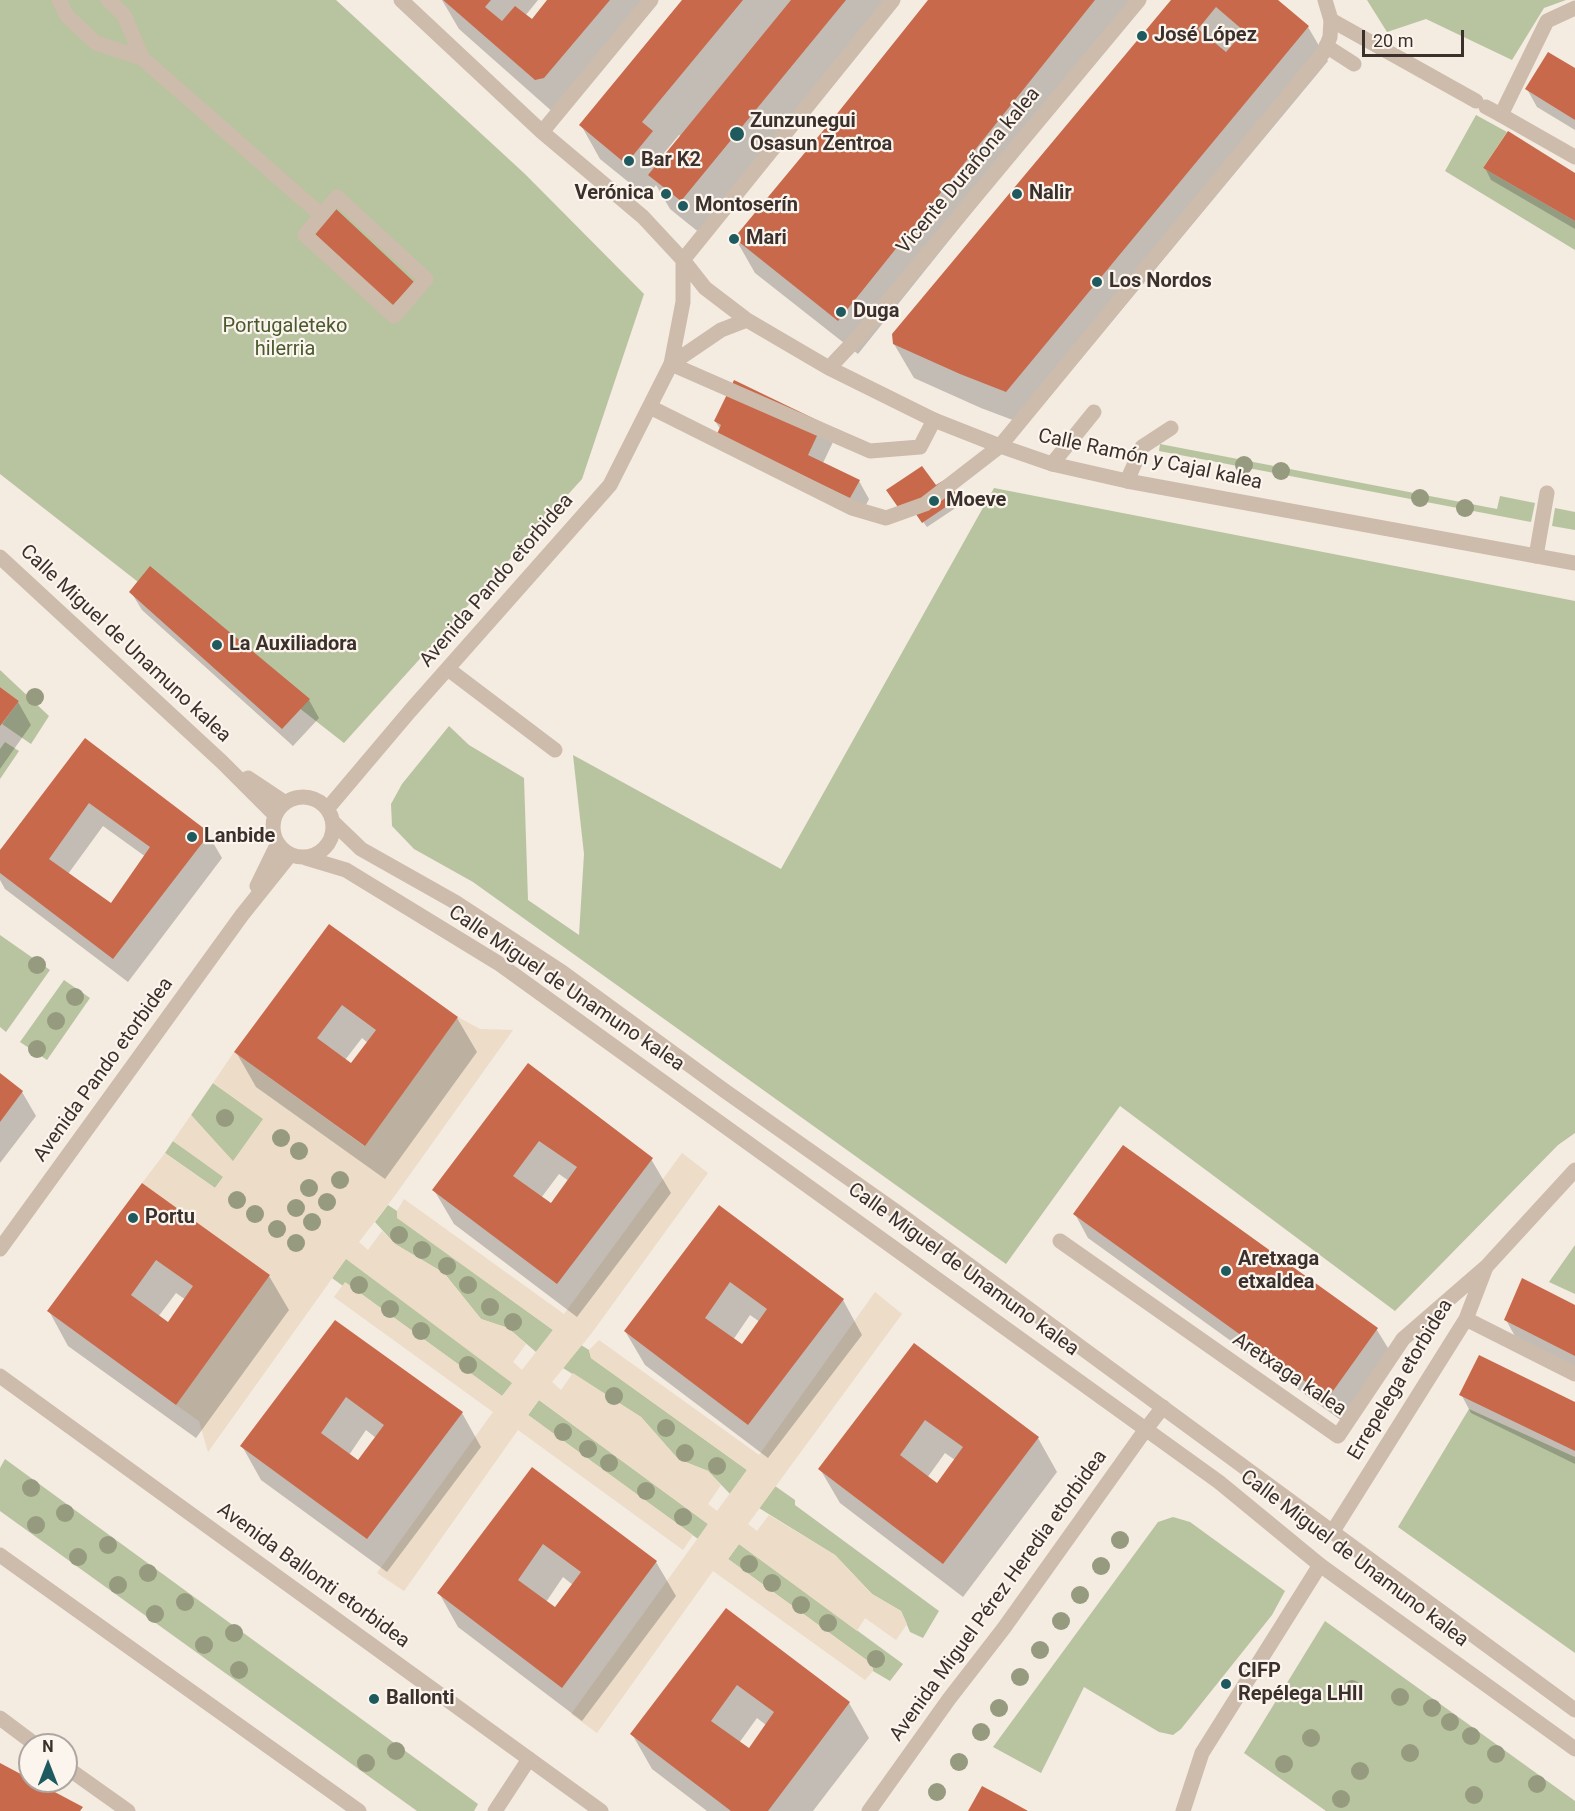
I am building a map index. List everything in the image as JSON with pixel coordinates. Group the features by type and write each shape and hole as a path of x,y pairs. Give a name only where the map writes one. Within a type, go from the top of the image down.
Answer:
{"street":[{"path":"59,0 66,16 96,42 142,58 321,215"},
{"path":"108,0 124,15 142,58"},
{"name":"Calle Ramón y Cajal kalea","path":"402,0 542,132 643,217 705,288 747,320 829,368 934,420 1052,464 1127,481 1575,563"},
{"path":"542,132 651,0"},
{"path":"682,260 893,0"},
{"name":"Vicente Durañona kalea","path":"829,368 861,334 1139,0"},
{"path":"650,407 852,508 886,518 925,504 1000,446 1325,49 1330,37 1331,20 1325,0"},
{"path":"1501,115 1547,21 1575,8"},
{"path":"1331,20 1575,158"},
{"path":"1325,49 1354,64"},
{"path":"337,197 426,279 394,316 305,235 321,215 337,197"},
{"name":"Avenida Pando etorbidea","path":"328,808 610,485 671,364 683,302 682,260"},
{"name":"Avenida Pando etorbidea","path":"671,364 721,330 747,320"},
{"path":"671,364 870,451 920,447 934,420"},
{"path":"1052,464 1095,412"},
{"path":"1127,481 1142,447 1171,428"},
{"path":"1536,556 1547,493"},
{"name":"Calle Miguel de Unamuno kalea","path":"0,557 222,762 279,808"},
{"path":"448,669 555,750"},
{"path":"277,845 272,830 279,808 299,796 315,798 328,808"},
{"name":"Calle Miguel de Unamuno kalea","path":"328,808 334,823 361,849 455,902 562,972 898,1213 1575,1710"},
{"path":"306,858 321,852 332,839 334,823"},
{"name":"Avenida Pando etorbidea","path":"242,915 277,845"},
{"name":"Calle Miguel de Unamuno kalea","path":"277,845 290,855 346,870 498,963 1219,1482 1320,1565 1575,1749"},
{"name":"Avenida Pando etorbidea","path":"0,1249 242,915 290,855"},
{"name":"Errepelega etorbidea","path":"1334,1531 1466,1319 1486,1267 1575,1170"},
{"name":"Aretxaga kalea","path":"1060,1241 1338,1436 1403,1339 1486,1267"},
{"path":"1466,1319 1575,1374"},
{"name":"Avenida Ballonti etorbidea","path":"0,1376 601,1811"},
{"name":"Avenida Miguel Pérez Heredia etorbidea","path":"869,1811 1164,1407"},
{"path":"0,1555 359,1811"},
{"path":"1183,1811 1202,1753 1320,1565"},
{"path":"2,1720 20,1733"},
{"path":"495,1811 529,1759"},
{"path":"78,1776 128,1811"}],"green space":[{"name":"Portugaleteko hilerria","path":"0,0 336,0 525,174 644,294 582,479 344,743 0,474"},
{"path":"1367,0 1566,0 1544,8 1512,60 1426,19 1387,32"},
{"path":"1476,115 1507,132 1483,168 1575,221 1575,250 1445,171"},
{"path":"1160,444 1497,509 1500,496 1535,503 1531,522 1159,451"},
{"path":"994,488 1575,601 1575,1133 1558,1145 1395,1311 1120,1106 1006,1264 473,882 414,849 392,826 391,804 402,784 449,726 469,745 524,778 528,900 579,935 584,854 573,755 781,869"},
{"path":"1555,508 1575,512 1575,530 1552,526"},
{"path":"0,670 49,716 31,744 2,724 19,701 0,687"},
{"path":"5,742 19,751 0,779 0,749"},
{"path":"0,935 50,970 6,1032 0,1027"},
{"path":"64,980 90,998 47,1060 20,1042"},
{"path":"213,1083 264,1119 233,1162 191,1115"},
{"path":"173,1141 224,1176 215,1188 165,1153"},
{"path":"388,1205 397,1211 398,1218 553,1330 536,1352 508,1328 481,1319 444,1273 395,1244 375,1222"},
{"path":"1575,1245 1575,1294 1549,1282"},
{"path":"346,1258 513,1383 502,1396 346,1283 343,1286 332,1278"},
{"path":"581,1345 589,1350 591,1358 747,1470 730,1494 708,1471 678,1459 641,1417 563,1368"},
{"path":"539,1400 708,1524 698,1539 528,1415"},
{"path":"1469,1409 1575,1457 1575,1653 1398,1527"},
{"path":"5,1459 478,1804 474,1811 417,1811 0,1511 0,1468"},
{"path":"775,1486 795,1500 795,1505 939,1611 923,1638 910,1632 901,1611 872,1594 835,1555 759,1508"},
{"path":"1173,1517 1190,1522 1285,1591 1272,1615 1181,1729 1173,1735 1159,1732 1084,1687 1041,1773 993,1747 1158,1522"},
{"path":"739,1544 903,1664 890,1681 873,1671 872,1664 728,1559"},
{"path":"1325,1621 1575,1801 1575,1811 1326,1811 1244,1753"}],"shaded area":[{"path":"458,1017 480,1029 513,1030 359,1242 368,1250 382,1231 395,1244 444,1273 481,1319 508,1328 526,1344 513,1362 522,1370 553,1330 397,1218 397,1211 404,1199 564,1314 682,1153 708,1173 591,1334 552,1382 561,1390 573,1373 641,1417 678,1459 708,1471 721,1485 708,1504 717,1511 747,1470 591,1358 589,1350 599,1340 759,1455 875,1292 902,1314 748,1524 757,1531 769,1515 835,1555 872,1594 901,1611 907,1624 896,1640 865,1618 857,1631 739,1544 728,1559 872,1664 873,1671 865,1680 713,1571 597,1733 571,1714 708,1524 539,1400 528,1415 693,1535 683,1550 518,1430 404,1591 377,1573 493,1412 334,1297 345,1282 502,1396 512,1383 346,1259 208,1452 199,1421 176,1405 270,1275 142,1183 165,1153 215,1188 223,1177 173,1141 191,1115 233,1161 263,1119 213,1083 234,1052 364,1146"}],"building":[{"path":"443,0 491,0 485,7 502,21 515,6 532,19 547,0 610,0 544,78 535,80"},
{"path":"682,0 743,0 642,122 653,131 626,164 579,125"},
{"path":"791,0 846,0 681,201 648,175"},
{"path":"928,0 1095,0 838,321 734,238"},
{"path":"1171,0 1278,0 1309,26 1006,392 893,344 892,334","holes":["1216,7 1244,31 1226,52 1198,29"]},
{"path":"1548,52 1575,68 1575,120 1525,89"},
{"path":"1508,131 1575,173 1575,221 1483,168"},
{"path":"335,208 414,282 392,306 313,232"},
{"path":"734,380 823,423 808,455 860,480 850,498 717,434 721,425 714,421"},
{"path":"922,466 936,485 946,479 959,498 922,523 909,504 900,510 886,490"},
{"name":"La Auxiliadora","path":"150,566 310,699 282,729 129,592"},
{"path":"0,687 19,701 0,726"},
{"path":"85,738 210,833 113,959 0,873 0,850","holes":["89,803 150,847 111,903 49,859"]},
{"path":"329,924 458,1017 365,1146 234,1052","holes":["342,1005 376,1030 351,1063 317,1038"]},
{"path":"528,1063 653,1158 557,1284 432,1190","holes":["539,1141 577,1167 551,1203 513,1176"]},
{"path":"0,1073 23,1091 0,1122"},
{"name":"Aretxaga etxaldea","path":"1123,1145 1378,1328 1328,1398 1073,1214"},
{"path":"142,1183 270,1275 176,1405 47,1311","holes":["156,1260 193,1286 168,1322 131,1295"]},
{"path":"719,1205 844,1299 748,1425 624,1331","holes":["730,1282 767,1309 742,1344 705,1318"]},
{"path":"1522,1278 1575,1305 1575,1356 1504,1320"},
{"path":"335,1320 463,1412 367,1539 240,1446","holes":["346,1397 384,1425 358,1460 321,1433"]},
{"path":"914,1343 1039,1437 943,1564 818,1469","holes":["925,1420 963,1447 937,1483 900,1455"]},
{"path":"1479,1355 1575,1402 1575,1451 1459,1395"},
{"path":"532,1467 657,1561 562,1688 437,1593","holes":["543,1544 581,1572 555,1607 518,1580"]},
{"path":"726,1608 850,1702 768,1811 731,1811 630,1734","holes":["737,1685 774,1712 749,1748 711,1721"]},
{"path":"0,1763 18,1773 18,1793 57,1793 83,1807 80,1811 0,1811"},
{"path":"982,1786 1003,1797 1028,1811 968,1811"}],"place":[{"name":"José López","path":"1142,36"},
{"name":"Zunzunegui Osasun Zentroa","path":"737,134"},
{"name":"Bar K2","path":"629,161"},
{"name":"Verónica","path":"666,194"},
{"name":"Nalir","path":"1017,194"},
{"name":"Montoserín","path":"683,206"},
{"name":"Mari","path":"734,239"},
{"name":"Los Nordos","path":"1097,282"},
{"name":"Duga","path":"841,312"},
{"name":"Moeve","path":"934,501"},
{"name":"La Auxiliadora","path":"217,645"},
{"name":"Lanbide","path":"192,837"},
{"name":"Portu","path":"133,1218"},
{"name":"Aretxaga etxaldea","path":"1226,1271"},
{"name":"CIFP Repélega LHII","path":"1226,1684"},
{"name":"Ballonti","path":"374,1699"}]}
